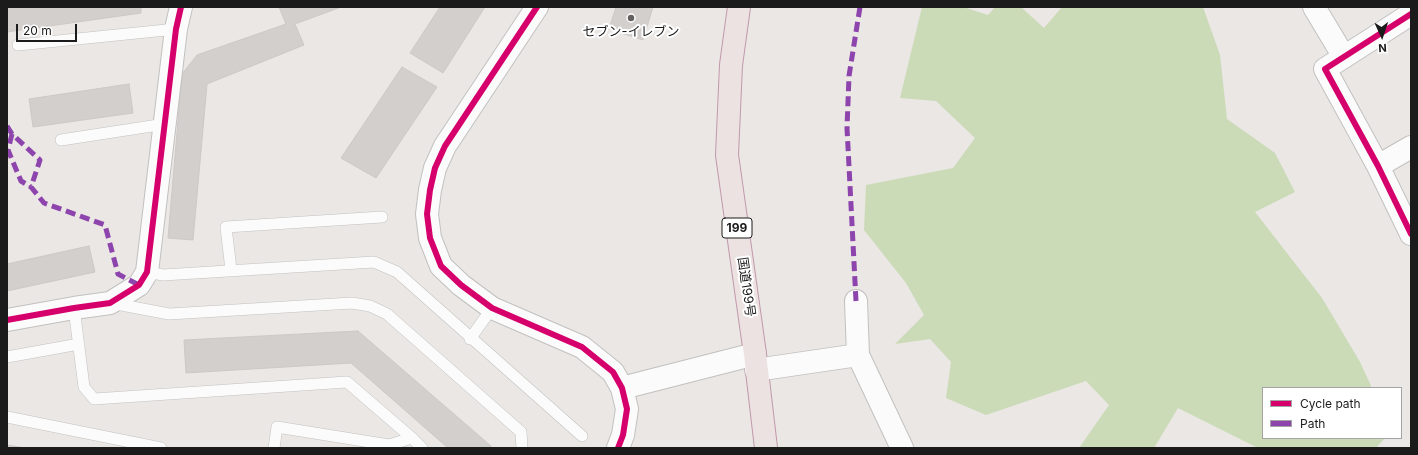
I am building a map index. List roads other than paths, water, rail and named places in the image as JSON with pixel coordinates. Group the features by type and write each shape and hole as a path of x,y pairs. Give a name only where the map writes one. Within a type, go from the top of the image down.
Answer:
{"highway":[{"name":"国道199号","path":"739,7 731,65 727,155 756,362 766,448"}],"street":[{"path":"7,320 110,303 139,285 146,272 176,29 181,7"},
{"path":"537,7 445,146 435,168 430,190 427,214 430,238 441,266 461,285 492,308 582,347 613,372 622,388 627,409 623,436 618,448"},
{"path":"1314,7 1344,57"},
{"path":"1411,14 1325,69 1378,166 1411,234"},
{"path":"1378,166 1411,147"},
{"path":"856,301 858,355 902,448"},
{"path":"622,388 756,362 858,355"}],"lane":[{"path":"18,45 176,29"},
{"path":"61,140 165,124"},
{"path":"231,270 226,227 382,216"},
{"path":"146,272 163,275 374,262 397,272 582,436"},
{"path":"110,303 169,314 352,303 370,306 387,314 521,432 522,448"},
{"path":"74,308 84,387 94,399 347,382 422,448"},
{"path":"470,338 492,308"},
{"path":"7,357 78,344"},
{"path":"7,417 161,448"},
{"path":"274,448 277,427 389,445 412,438"}],"place":[{"name":"セブン-イレブン","path":"631,18"}]}
